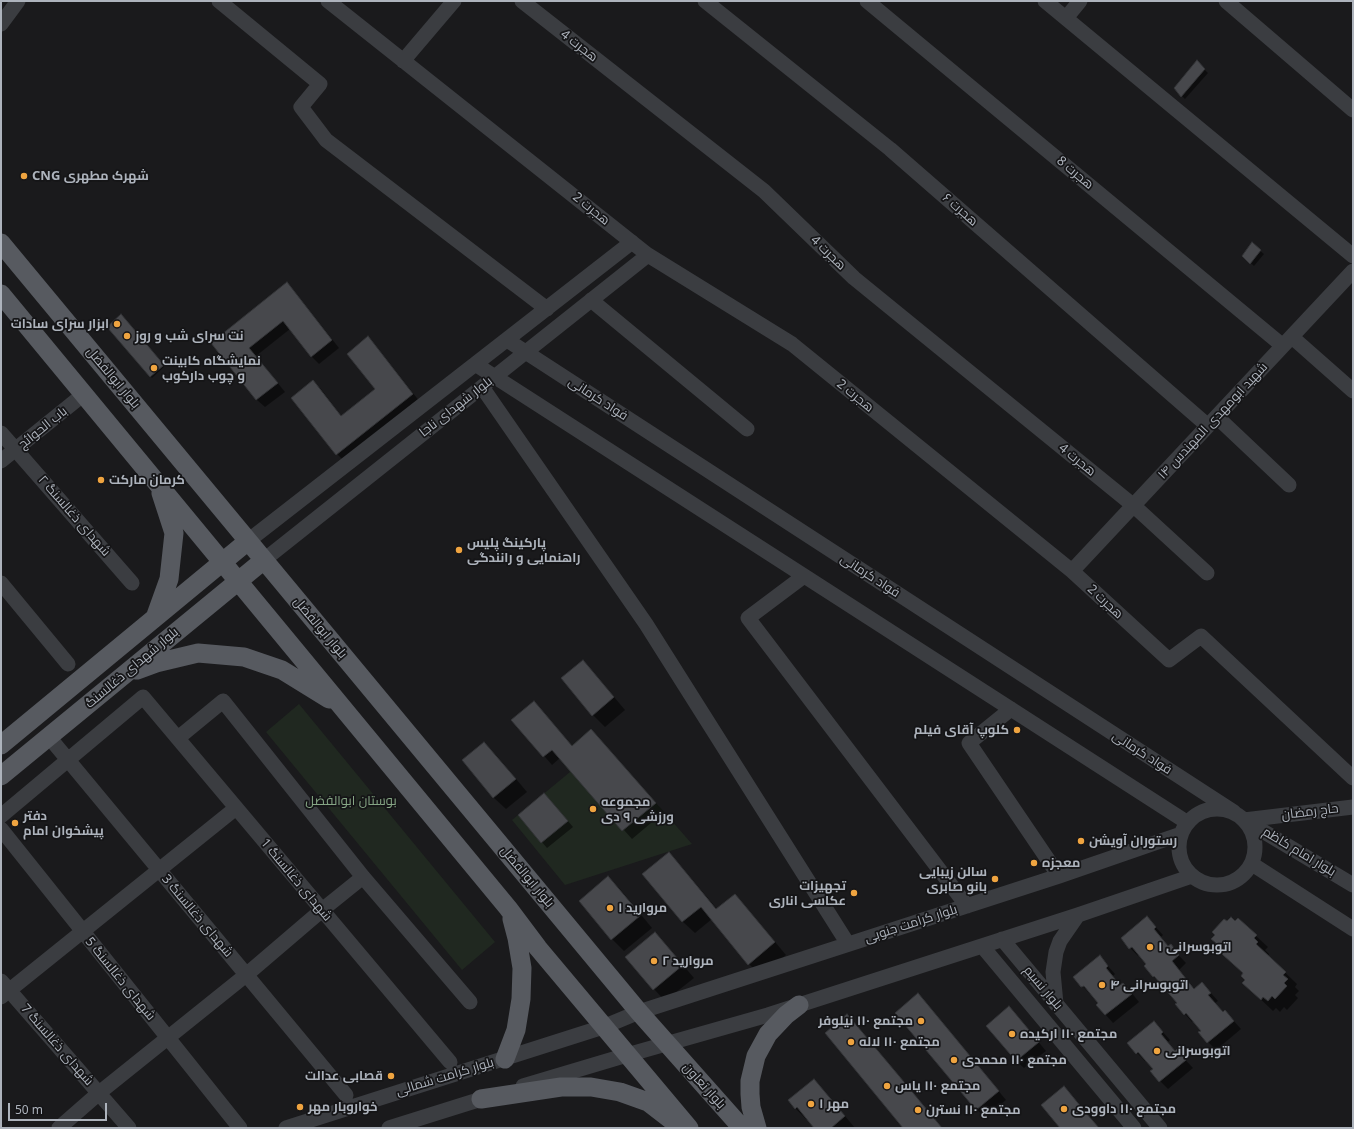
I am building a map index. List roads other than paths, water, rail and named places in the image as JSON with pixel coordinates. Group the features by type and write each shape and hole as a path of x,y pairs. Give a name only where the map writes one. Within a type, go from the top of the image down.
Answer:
{"main road":[{"name":"بلوار ابوالفضل","path":"1,243 667,1044"},
{"path":"1,294 343,707 508,908 538,948 689,1128"},
{"path":"154,619 169,579 174,533 157,482"},
{"name":"بلوار شهدای ذغالسنگ","path":"1,745 248,541"},
{"name":"بلوار شهدای ذغالسنگ","path":"1,776 264,560"},
{"path":"124,674 156,663 198,653 244,657 282,670 343,707"},
{"path":"505,1059 516,1030 521,999 522,968 517,938 508,908"},
{"path":"757,1128 751,1107 750,1094 750,1081 756,1056 768,1034 786,1015 799,1005"},
{"name":"بلوار تعاون","path":"667,1044 742,1128"},
{"path":"480,1099 561,1087 591,1087 620,1092 648,1102 682,1128"}],"street":[{"path":"2,19 18,1"},
{"path":"219,1 320,84 301,107 326,140 547,308"},
{"name":"هجرت 2","path":"328,1 648,255 792,344 1072,572 1169,660 1201,636 1353,778"},
{"path":"403,61 454,1"},
{"name":"هجرت 4","path":"522,1 764,191 854,278 1134,506 1207,573"},
{"name":"هجرت ۶","path":"705,1 890,149 1289,485"},
{"name":"هجرت 8","path":"867,1 1288,341 1353,391"},
{"path":"1045,1 1353,256"},
{"path":"1066,18 1080,1"},
{"path":"1226,1 1353,110"},
{"name":"بلوار شهدای ناجا","path":"248,541 632,242"},
{"name":"بلوار شهدای ناجا","path":"264,560 648,255"},
{"name":"شهید ابومهدی المهندس ۱۴","path":"1072,572 1353,271"},
{"path":"592,300 747,429"},
{"name":"فواد کرمانی","path":"507,340 1239,816"},
{"path":"476,364 1011,709 1184,828"},
{"path":"482,387 646,624 848,944"},
{"name":"باب الحوائج","path":"1,461 84,394"},
{"name":"شهدای ذغالسنگ ۲","path":"1,432 15,450 132,583"},
{"path":"804,576 748,618 967,906"},
{"path":"1,583 68,664"},
{"name":"شهدای ذغالسنگ 1","path":"68,760 143,697 450,1062"},
{"path":"178,738 223,701 363,877 470,1002"},
{"path":"1011,709 969,744 1059,876"},
{"name":"شهدای ذغالسنگ 3","path":"49,737 346,1095"},
{"path":"1,816 68,760"},
{"name":"حاج رمضان","path":"1239,816 1353,807"},
{"path":"4,989 83,931 236,808"},
{"path":"1217,809 1239,816 1253,833 1255,841 1255,857 1252,864 1241,878 1226,885 1210,885 1197,880 1186,869 1179,852 1179,843 1184,828 1201,812 1209,810 1217,809"},
{"name":"بلوار امام کاظم","path":"1239,816 1353,885"},
{"name":"بلوار کرامت جنوبی","path":"604,1027 639,1012 1059,876 1184,828"},
{"name":"شهدای ذغالسنگ 5","path":"1,830 240,1128"},
{"path":"1252,864 1353,929"},
{"path":"394,1127 480,1099 799,1005 1192,876"},
{"path":"59,1128 99,1093 246,975 363,877"},
{"path":"1056,1004 1053,975 1056,952 1060,941 1078,914"},
{"name":"بلوار نسیم","path":"1002,939 1160,1128"},
{"name":"بلوار نسیم","path":"982,946 1134,1128"},
{"path":"1026,998 1023,991 1026,984 1034,982 1040,985"},
{"name":"شهدای ذغالسنگ 7","path":"4,989 129,1128"},
{"name":"بلوار کرامت شمالی","path":"286,1128 604,1027"}],"place":[{"name":"CNG شهرک مطهری","path":"24,176"},
{"name":"ابزار سرای سادات","path":"117,324"},
{"name":"نت سرای شب و روز","path":"127,336"},
{"name":"نمایشگاه کابینت و چوب دارکوب","path":"154,368"},
{"name":"کرمان مارکت","path":"101,480"},
{"name":"پارکینگ پلیس راهنمایی و رانندگی","path":"459,550"},
{"name":"کلوپ آقای فیلم","path":"1017,730"},
{"name":"مجموعه ورزشی ۹ دی","path":"593,809"},
{"name":"دفتر پیشخوان امام","path":"15,823"},
{"name":"رستوران آویشن","path":"1081,841"},
{"name":"معجزه","path":"1034,863"},
{"name":"سالن زیبایی بانو صابری","path":"995,879"},
{"name":"تجهیزات عکاسی اناری","path":"854,893"},
{"name":"مروارید ۱","path":"610,908"},
{"name":"اتوبوسرانی ۱","path":"1150,947"},
{"name":"مروارید ۲","path":"654,961"},
{"name":"اتوبوسرانی ۴","path":"1102,985"},
{"name":"مجتمع ۱۱۰ نیلوفر","path":"921,1021"},
{"name":"مجتمع ۱۱۰ ارکیده","path":"1012,1034"},
{"name":"مجتمع ۱۱۰ لاله","path":"851,1042"},
{"name":"اتوبوسرانی","path":"1157,1051"},
{"name":"مجتمع ۱۱۰ محمدی","path":"954,1060"},
{"name":"قصابی عدالت","path":"391,1076"},
{"name":"مجتمع ۱۱۰ یاس","path":"887,1086"},
{"name":"مهر ۱","path":"811,1104"},
{"name":"خواروبار مهر","path":"300,1107"},
{"name":"مجتمع ۱۱۰ داوودی","path":"1064,1109"},
{"name":"مجتمع ۱۱۰ نسترن","path":"918,1110"}],"park label":[{"name":"بوستان ابوالفضل","path":"351,801"}]}
